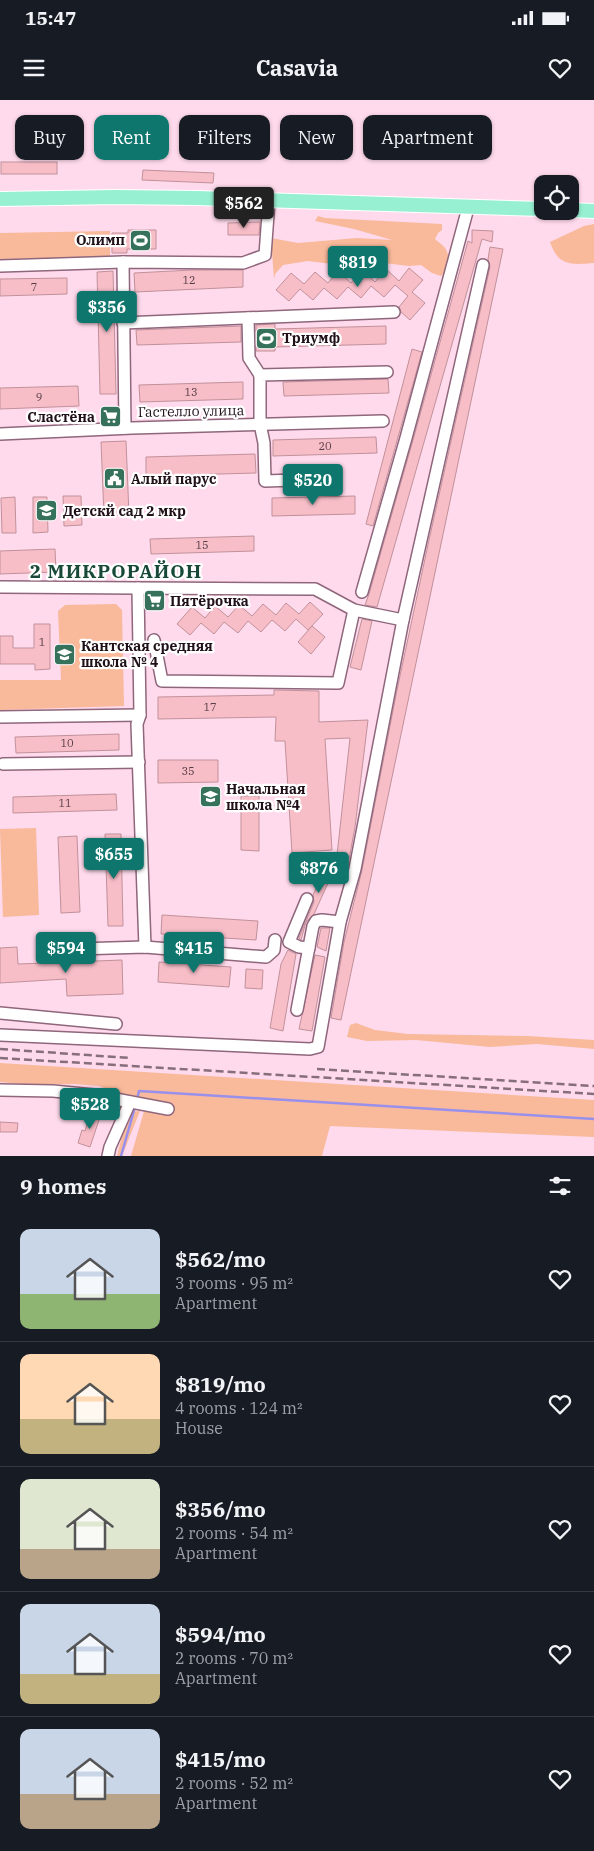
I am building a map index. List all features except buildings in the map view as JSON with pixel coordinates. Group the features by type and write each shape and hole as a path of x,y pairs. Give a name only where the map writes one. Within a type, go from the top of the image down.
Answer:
{"main road":[{"path":"0,199 116,197 534,209"},
{"path":"579,210 594,211"}],"street":[{"path":"0,266 123,262 243,263 265,255 270,201"},
{"path":"362,592 468,208"},
{"path":"123,262 125,428"},
{"path":"0,1035 310,1049 318,1046 340,922 355,869 403,620 483,265"},
{"path":"123,323 394,312"},
{"path":"248,318 249,358 260,375 260,424 264,444 265,481 324,479"},
{"path":"260,375 387,372"},
{"name":"Гастелло улица","path":"0,434 125,428 383,421"},
{"path":"0,587 315,589 354,610 403,620"},
{"path":"138,588 140,715 137,724 145,947"},
{"path":"154,640 162,681 338,683 354,610"},
{"path":"0,717 140,715"},
{"path":"3,764 139,762"},
{"path":"307,899 289,942 299,947 309,948"},
{"path":"297,1010 313,926 316,922 322,920 340,922"},
{"path":"44,950 145,947 266,957 274,950 275,940"},
{"path":"0,1013 116,1024"},
{"path":"0,1090 53,1091 94,1095 168,1109"},
{"path":"108,1156 110,1147 130,1102"}],"shaded area":[{"path":"318,216 325,218 442,224 442,230 435,239 447,252 447,267 441,276 432,273 421,265 409,266 384,263 378,267 372,267 359,263 340,265 308,261 283,265 275,274 274,279 271,238 298,243 357,238 392,240 354,229 315,221"},
{"path":"594,224 594,263 572,264 561,260 557,256 550,242 584,226"},
{"path":"110,231 110,257 0,259 0,233"},
{"path":"116,604 122,610 124,706 0,710 0,680 61,680 58,611 65,605"},
{"path":"36,828 39,915 3,917 0,829"},
{"path":"356,1023 375,1030 408,1034 527,1036 594,1040 594,1049 537,1044 490,1047 416,1040 367,1041 347,1037 350,1025"},
{"path":"0,1063 594,1100 594,1137 330,1126 322,1156 131,1156 147,1101 122,1095 99,1086 75,1084 34,1085 0,1082"},
{"path":"140,1111 122,1156 117,1156 128,1112"}],"waterway":[{"path":"137,1099 139,1091 594,1119"},
{"path":"121,1156 135,1107"}],"railway":[{"path":"0,1049 130,1058"},
{"path":"0,1058 594,1094"},
{"path":"317,1069 594,1086"}],"place":[{"name":"Олимп","path":"141,240"},
{"name":"Триумф","path":"266,338"},
{"name":"Сластёна","path":"111,417"},
{"name":"Алый парус","path":"115,479"},
{"name":"Детскй сад 2 мкр","path":"47,511"},
{"name":"Пятёрочка","path":"154,601"},
{"name":"Кантская средняя школа № 4","path":"65,654"},
{"name":"Начальная школа №4","path":"210,797"}],"district":[{"name":"2 МИКРОРАЙОН","path":"116,571"}]}
